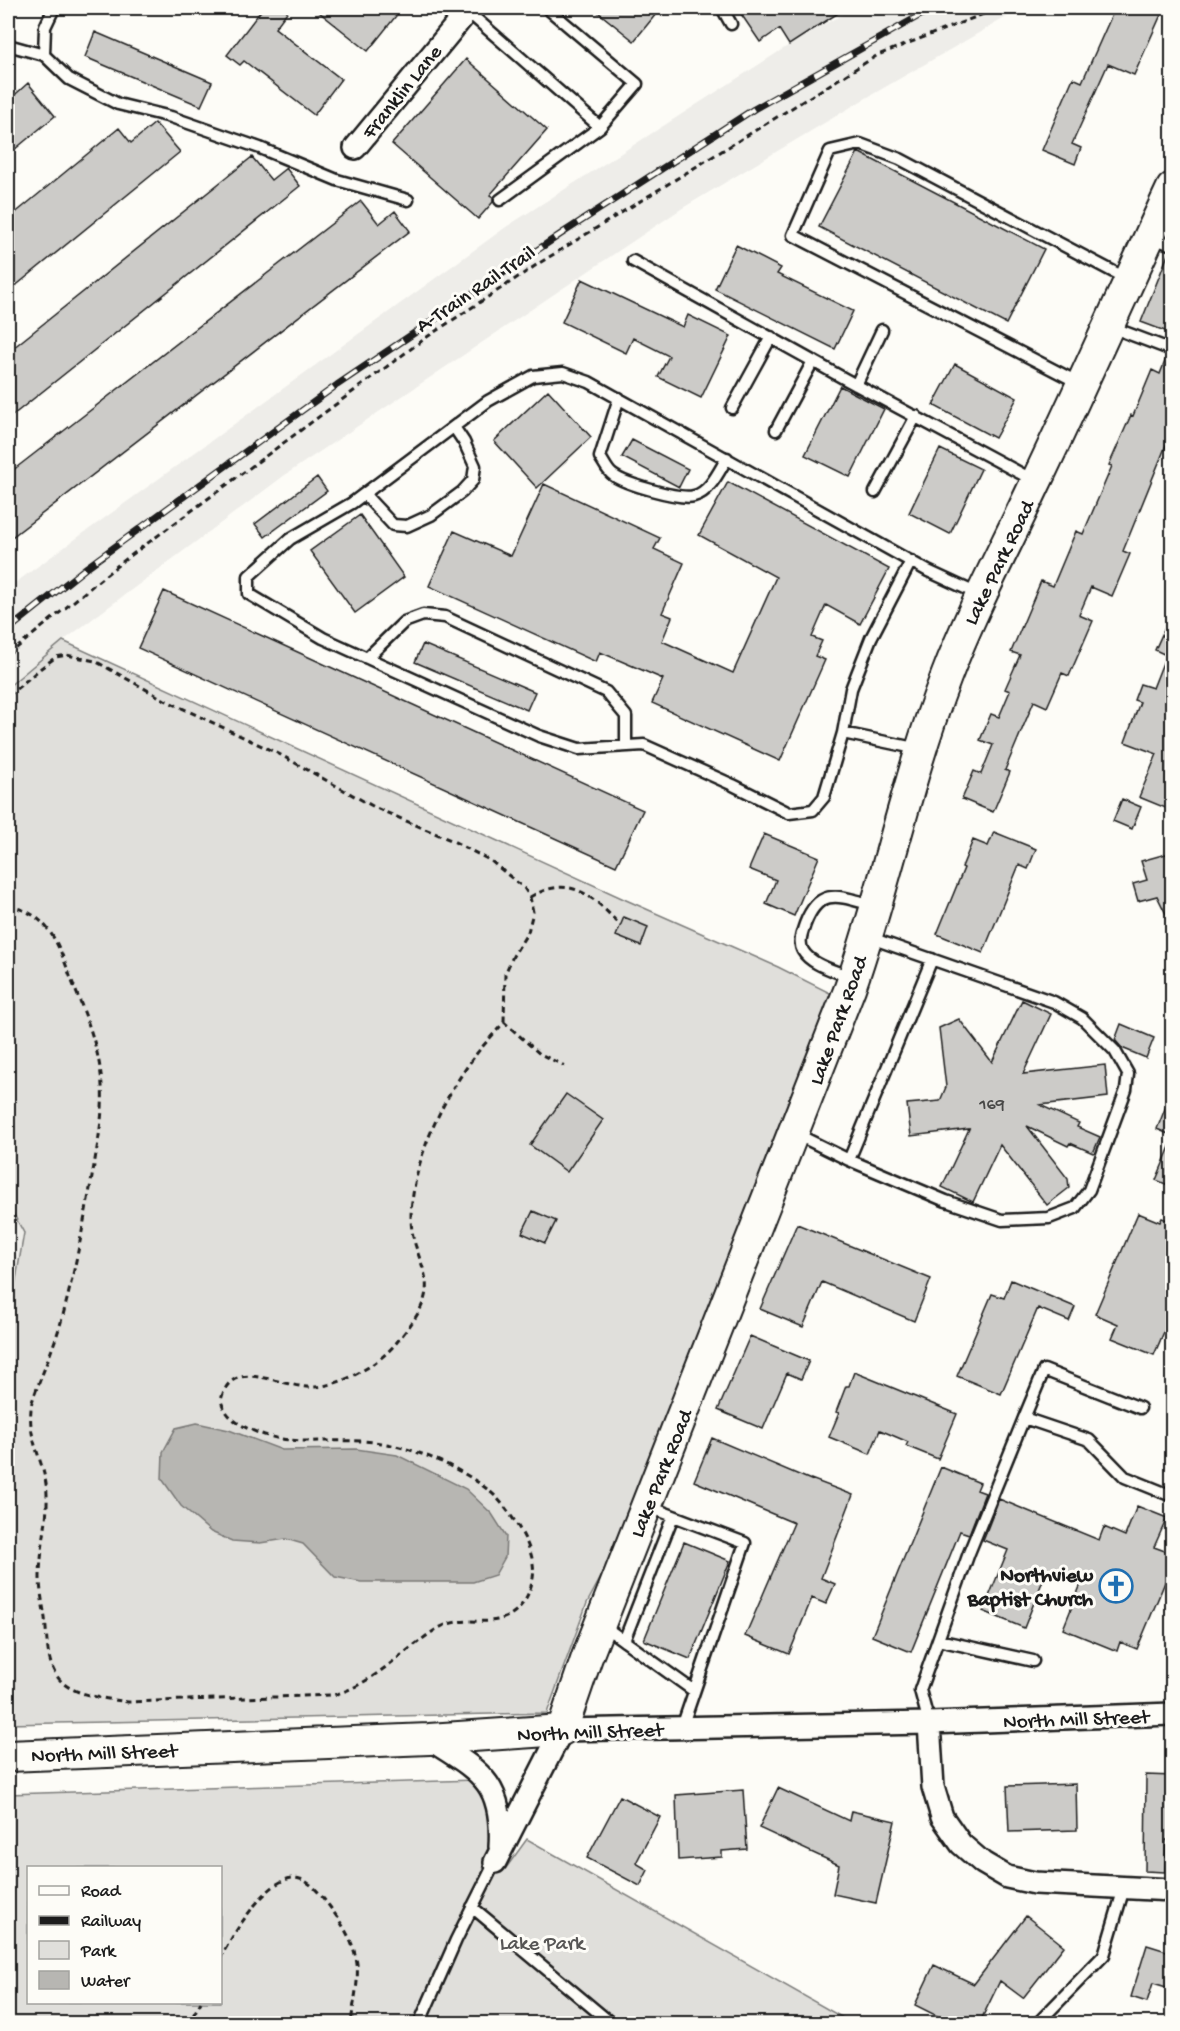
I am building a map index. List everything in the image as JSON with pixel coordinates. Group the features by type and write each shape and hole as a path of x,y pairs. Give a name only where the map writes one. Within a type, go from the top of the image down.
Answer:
{"main road":[{"name":"Lake Park Road","path":"562,1730 612,1632 660,1511 794,1133 853,979 921,750 946,676 1129,280 1161,241 1173,188"},
{"name":"North Mill Street","path":"8,1756 429,1739 562,1730"}],"street":[{"name":"Franklin Lane","path":"356,148 468,10"},
{"name":"North Mill Street","path":"562,1730 929,1723 1171,1711"},
{"path":"929,1723 931,1771 936,1801 951,1832 973,1855 994,1870 1021,1881 1173,1890"},
{"name":"Lake Park Road","path":"498,1858 562,1730"},
{"name":"Lake Park Road","path":"429,1739 475,1768 493,1791 502,1826 498,1858"}],"lane":[{"path":"45,56 45,27 54,8"},
{"path":"500,200 600,127 637,84 547,8"},
{"path":"723,8 731,24"},
{"path":"468,10 600,127"},
{"path":"8,45 45,56 69,79 118,104 171,117 260,148 337,180 408,200"},
{"path":"1081,384 793,235 830,151 860,144 900,159 1129,280"},
{"path":"633,261 1036,482"},
{"path":"1108,325 1173,350"},
{"path":"856,385 882,330"},
{"path":"732,408 771,338"},
{"path":"776,430 813,361"},
{"path":"910,561 871,638 851,689 843,733 824,797 813,810 789,813 644,745 579,749 539,736 323,638 249,594 249,576 290,538 364,494 488,401 533,376 563,373 589,381 910,561 982,596"},
{"path":"619,398 600,457 612,475 632,484 662,492 694,496 710,486 727,458"},
{"path":"875,492 916,416"},
{"path":"364,494 393,525 407,526 430,515 462,492 474,480 475,466 454,427"},
{"path":"367,658 404,622 423,615 446,617 606,692 626,716 626,746"},
{"path":"843,733 921,750"},
{"path":"853,979 812,960 803,951 800,939 809,916 820,900 826,897 838,896 876,906"},
{"path":"794,1133 849,1160 946,1201 1002,1220 1049,1218 1075,1208 1089,1190 1126,1090 1128,1074 1115,1051 1082,1018 1054,1002 867,937"},
{"path":"849,1160 932,959"},
{"path":"929,1723 920,1690 969,1553 1044,1370 1140,1408"},
{"path":"1024,1418 1089,1440 1125,1477 1173,1496"},
{"path":"660,1511 745,1543 682,1727"},
{"path":"612,1632 694,1691"},
{"path":"938,1640 1033,1661"},
{"name":"Lake Park Road","path":"419,2024 472,1907 498,1858"},
{"path":"1037,2024 1104,1955 1124,1888"},
{"path":"472,1907 612,2024"}],"path":[{"name":"A-Train Rail Trail","path":"8,655 118,565 427,337 531,268 878,55 999,8"},
{"path":"8,696 56,657 67,655 95,661 165,700 279,754 376,808 474,851 506,871 530,897 533,912 528,932 505,974 504,1022 474,1056 457,1082 434,1126 422,1157 414,1187 411,1215 413,1237 426,1279 426,1293 420,1309 396,1343 384,1356 363,1371 329,1385 315,1387 298,1387 267,1378 248,1376 232,1380 223,1393 221,1401 226,1414 259,1434 287,1441 355,1441 396,1446 456,1470 486,1488 510,1514 531,1553 534,1573 527,1598 516,1611 497,1620 458,1621 441,1627 355,1688 333,1695 128,1702 99,1697 69,1687 56,1675 48,1654 40,1579 48,1505 47,1488 30,1432 30,1415 32,1401 62,1316 85,1218 101,1122 102,1085 92,1036 56,942 41,921 26,910 8,906"},
{"path":"530,897 555,887 570,886 597,900 617,922"},
{"path":"504,1022 540,1054 565,1066"},
{"path":"222,1955 237,1928 274,1886 290,1878 299,1878 307,1882 320,1894 342,1923 354,1948 357,1968 351,2024"},
{"path":"188,2024 200,2004"}],"shaded area":[{"path":"855,8 1022,8 681,209 285,475 63,641 8,687 8,588 506,227 811,31"},
{"path":"8,1204 24,1233 8,1326"}],"green space":[{"path":"63,641 626,900 778,967 834,995 620,1542 587,1603 547,1713 8,1724 8,1326 24,1233 8,1204 8,687"},
{"name":"Lake Park","path":"476,1780 491,1803 491,1841 485,1857 506,1868 527,1839 852,2023 8,2023 8,1794"}],"water":[{"path":"197,1423 229,1430 282,1450 356,1449 397,1455 466,1489 492,1514 506,1536 505,1557 495,1575 473,1582 361,1582 335,1577 303,1544 286,1539 260,1543 232,1541 211,1532 181,1506 162,1479 163,1452 176,1428"}],"building":[{"path":"263,8 290,8 275,28 341,79 314,115 244,61 240,65 227,55"},
{"path":"314,8 385,8 396,16 368,51"},
{"path":"593,8 661,8 634,41"},
{"path":"737,8 846,8 789,45 779,29 760,42"},
{"path":"1115,8 1164,8 1134,75 1108,64 1072,144 1081,148 1075,164 1042,150 1073,78 1082,82"},
{"path":"95,32 212,82 201,106 85,57"},
{"path":"466,59 547,130 490,195 493,197 493,202 478,219 392,144"},
{"path":"28,83 55,116 8,155 8,101"},
{"path":"155,123 180,152 8,292 8,219 119,128 131,143"},
{"path":"858,152 1044,249 1006,324 819,227"},
{"path":"252,157 271,180 286,168 300,186 8,419 8,352"},
{"path":"361,201 379,224 395,211 410,231 8,540 8,474"},
{"path":"736,245 781,268 777,274 853,311 835,349 715,289"},
{"path":"1169,252 1173,252 1173,334 1141,322"},
{"path":"582,279 683,327 688,315 731,336 701,398 658,377 669,356 633,338 626,353 562,322"},
{"path":"1167,356 1173,357 1173,428 1123,551 1130,554 1112,596 1091,587 1079,615 1093,621 1069,676 1062,673 1047,707 1034,701 1005,770 1010,772 993,812 962,799 974,771 981,774 993,745 980,740 991,714 999,717 1010,691 1005,689 1020,655 1011,652 1041,581 1053,586 1076,531 1083,534 1112,466 1109,465 1152,370 1160,374"},
{"path":"955,364 1017,398 995,438 933,405"},
{"path":"840,386 884,409 850,477 805,455"},
{"path":"548,390 591,437 537,488 494,441"},
{"path":"632,440 688,469 679,487 622,457"},
{"path":"940,449 981,469 950,534 909,513"},
{"path":"317,477 327,491 265,537 255,524"},
{"path":"728,482 889,569 860,624 826,605 812,637 822,641 815,656 825,660 780,761 652,703 663,679 600,652 596,662 429,586 454,531 511,556 544,484 660,538 654,549 684,563 662,613 672,617 662,641 733,673 776,577 699,535"},
{"path":"360,515 404,577 355,613 310,551"},
{"path":"164,591 643,810 616,866 138,648"},
{"path":"1173,610 1173,811 1139,797 1157,754 1125,742 1140,702 1134,700 1140,684 1153,688 1166,655 1155,650"},
{"path":"423,644 535,692 527,710 415,662"},
{"path":"1122,799 1141,807 1132,829 1113,821"},
{"path":"994,832 1036,849 1028,869 1019,865 983,953 937,934 973,840 988,846"},
{"path":"764,834 819,857 794,916 766,904 776,880 749,869"},
{"path":"1173,852 1173,928 1157,896 1138,901 1133,884 1147,880 1141,861"},
{"path":"624,917 648,927 641,946 616,936"},
{"path":"1022,1000 1051,1014 1023,1074 1105,1065 1108,1097 1040,1105 1079,1123 1077,1127 1100,1137 1093,1153 1070,1143 1068,1146 1027,1126 1068,1179 1069,1188 1047,1205 1000,1145 973,1202 942,1187 969,1129 911,1136 907,1104 940,1101 946,1087 939,1028 959,1019 992,1062"},
{"path":"1121,1024 1154,1038 1146,1058 1122,1048 1115,1040"},
{"path":"1173,1091 1173,1136 1157,1129"},
{"path":"566,1094 603,1120 567,1172 530,1145"},
{"path":"1173,1142 1173,1187 1156,1180"},
{"path":"533,1211 556,1221 545,1243 522,1233"},
{"path":"1138,1213 1160,1222 1162,1218 1173,1222 1173,1311 1154,1355 1112,1338 1118,1324 1095,1314"},
{"path":"797,1224 931,1279 914,1321 822,1282 803,1327 760,1309"},
{"path":"1011,1280 1075,1307 1069,1321 1038,1308 1001,1394 957,1376 992,1294 1004,1298"},
{"path":"750,1336 809,1361 801,1379 787,1373 763,1429 718,1410"},
{"path":"854,1372 957,1414 938,1459 906,1446 908,1442 880,1430 870,1454 829,1437 839,1413 836,1412 846,1386 849,1386"},
{"path":"712,1438 811,1480 853,1495 821,1578 835,1584 826,1604 812,1598 789,1654 745,1636 794,1523 694,1481"},
{"path":"941,1467 980,1483 977,1490 985,1493 969,1534 960,1531 911,1652 872,1636"},
{"path":"999,1499 1099,1540 1104,1527 1125,1536 1137,1506 1167,1518 1154,1547 1173,1554 1173,1563 1137,1649 1120,1642 1117,1651 1063,1629 1081,1584 1047,1570 1024,1628 983,1611 1008,1550 983,1540"},
{"path":"684,1542 730,1561 690,1659 644,1640"},
{"path":"1146,1775 1173,1776 1173,1840 1166,1840 1165,1872 1145,1871"},
{"path":"1076,1784 1077,1830 1009,1832 1007,1786"},
{"path":"778,1788 849,1821 851,1811 895,1821 876,1903 833,1894 839,1865 759,1828"},
{"path":"743,1790 747,1849 722,1851 722,1857 678,1860 676,1795"},
{"path":"620,1796 660,1817 636,1863 648,1870 640,1886 587,1858"},
{"path":"1026,1916 1064,1946 1023,1998 1000,1981 979,2024 953,2024 915,2005 934,1965 974,1984"},
{"path":"1147,1945 1173,1953 1173,1989 1153,1983 1147,2002 1131,1997"}],"railway":[{"path":"8,630 87,567 337,385 561,234 754,109 933,8"}],"place":[{"name":"Northview Baptist Church","path":"1116,1586"}]}
